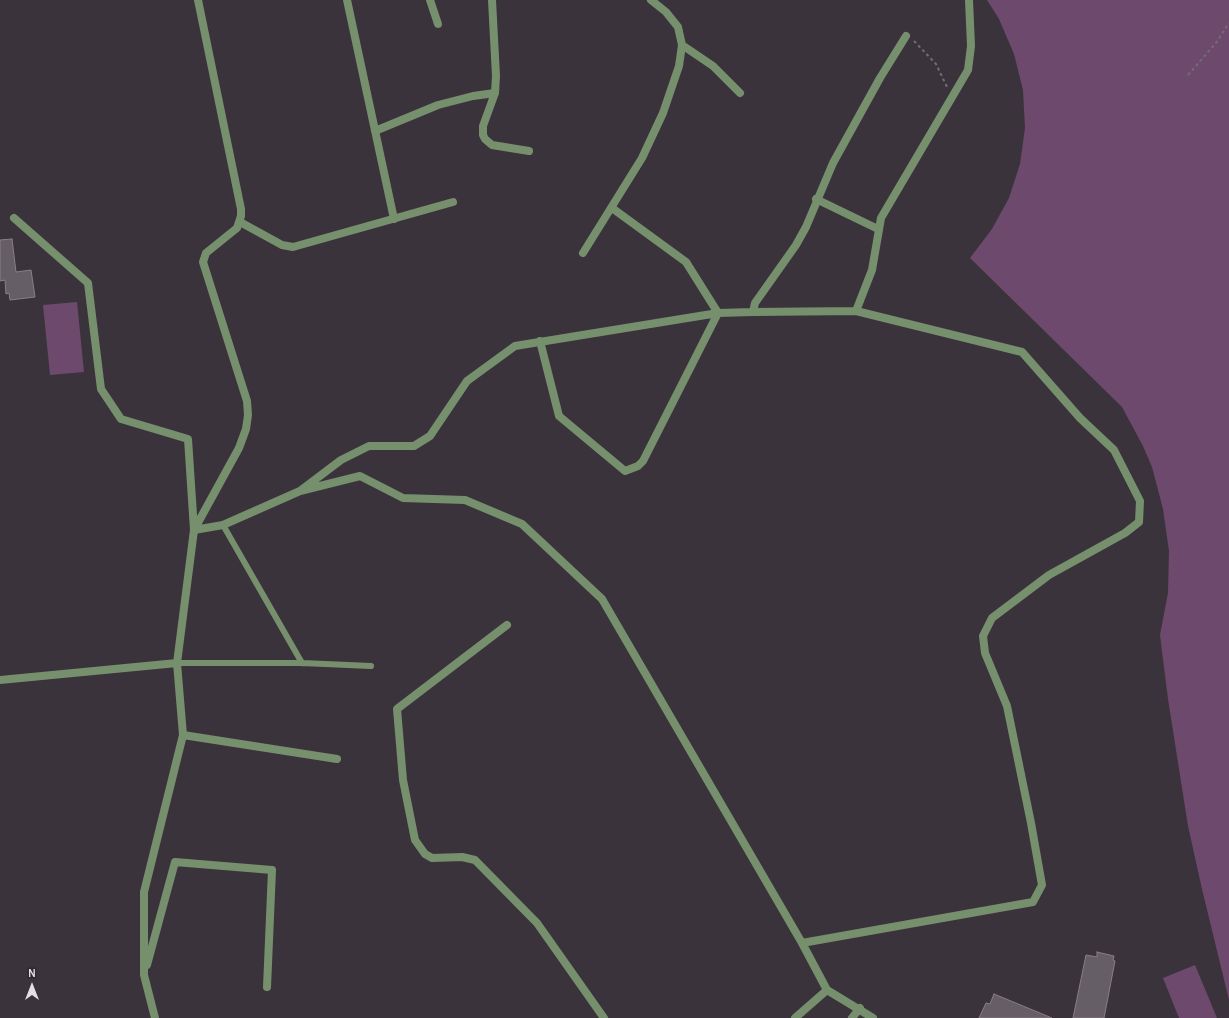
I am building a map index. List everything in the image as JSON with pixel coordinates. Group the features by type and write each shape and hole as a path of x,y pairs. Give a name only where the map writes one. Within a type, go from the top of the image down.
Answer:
{"street":[{"path":"194,530 239,448 246,429 247,401 203,262 206,253 232,232 240,222 241,209 198,0"},
{"path":"347,0 394,219"},
{"path":"430,0 438,24"},
{"path":"492,0 496,76 495,93 483,126 485,139 492,145 529,151"},
{"path":"583,253 642,158 663,113 679,66 682,45 678,27 666,12 651,0"},
{"path":"856,311 872,270 878,229 886,208 952,99 964,77 970,61 971,46 969,0"},
{"path":"753,312 755,303 796,245 806,227 816,199 840,150 880,78 906,36"},
{"path":"682,45 714,66 740,93"},
{"path":"375,131 438,105 473,96 495,93"},
{"path":"816,199 878,229"},
{"path":"240,222 282,245 293,247 453,202"},
{"path":"612,208 686,262 718,313"},
{"path":"14,218 88,283 101,389 120,419 188,439 194,530 177,663 183,735 144,892 144,976 155,1018"},
{"path":"300,491 341,460 369,446 414,446 430,436 467,381 515,346 540,341 718,313 856,311 1022,352 1080,418 1114,450 1140,502 1139,522 1125,533 1049,575 992,618 983,636 985,653 1007,706 1042,885 1033,902 802,943"},
{"path":"540,341 559,416 625,471 632,470 643,461 718,313"},
{"path":"194,530 223,524 300,491 360,476 404,498 465,500 522,524 602,599 802,943 827,990 860,1008 873,1018"},
{"path":"507,625 397,709 398,737 403,780 415,840 425,854 432,858 462,856 475,860 537,923 604,1018"},
{"path":"0,680 177,663"},
{"path":"183,735 337,759"},
{"path":"144,976 175,862 272,870 267,987"},
{"path":"795,1018 827,990"},
{"path":"852,1018 860,1008"}],"lane":[{"path":"223,524 302,663"},
{"path":"177,663 302,663 371,666"}],"path":[{"path":"1188,75 1216,43 1229,23"},
{"path":"906,36 923,48 936,64 952,99"}],"shaded area":[{"path":"987,0 1229,0 1229,1000 1188,826 1168,699 1160,635 1168,593 1169,551 1163,509 1152,467 1143,446 1122,407 970,258 992,229 1009,198 1020,164 1025,128 1023,90 1014,54 999,19"},
{"path":"77,302 84,372 50,375 43,305"},
{"path":"1195,965 1217,1018 1179,1018 1163,978"}],"building":[{"path":"12,239 16,272 31,270 35,297 10,300 9,293 6,294 5,280 0,281 0,240"},
{"path":"1097,952 1114,956 1113,960 1115,961 1104,1018 1073,1018 1086,955 1097,957"},
{"path":"994,994 1052,1018 979,1018 986,1003 990,1004"}]}
